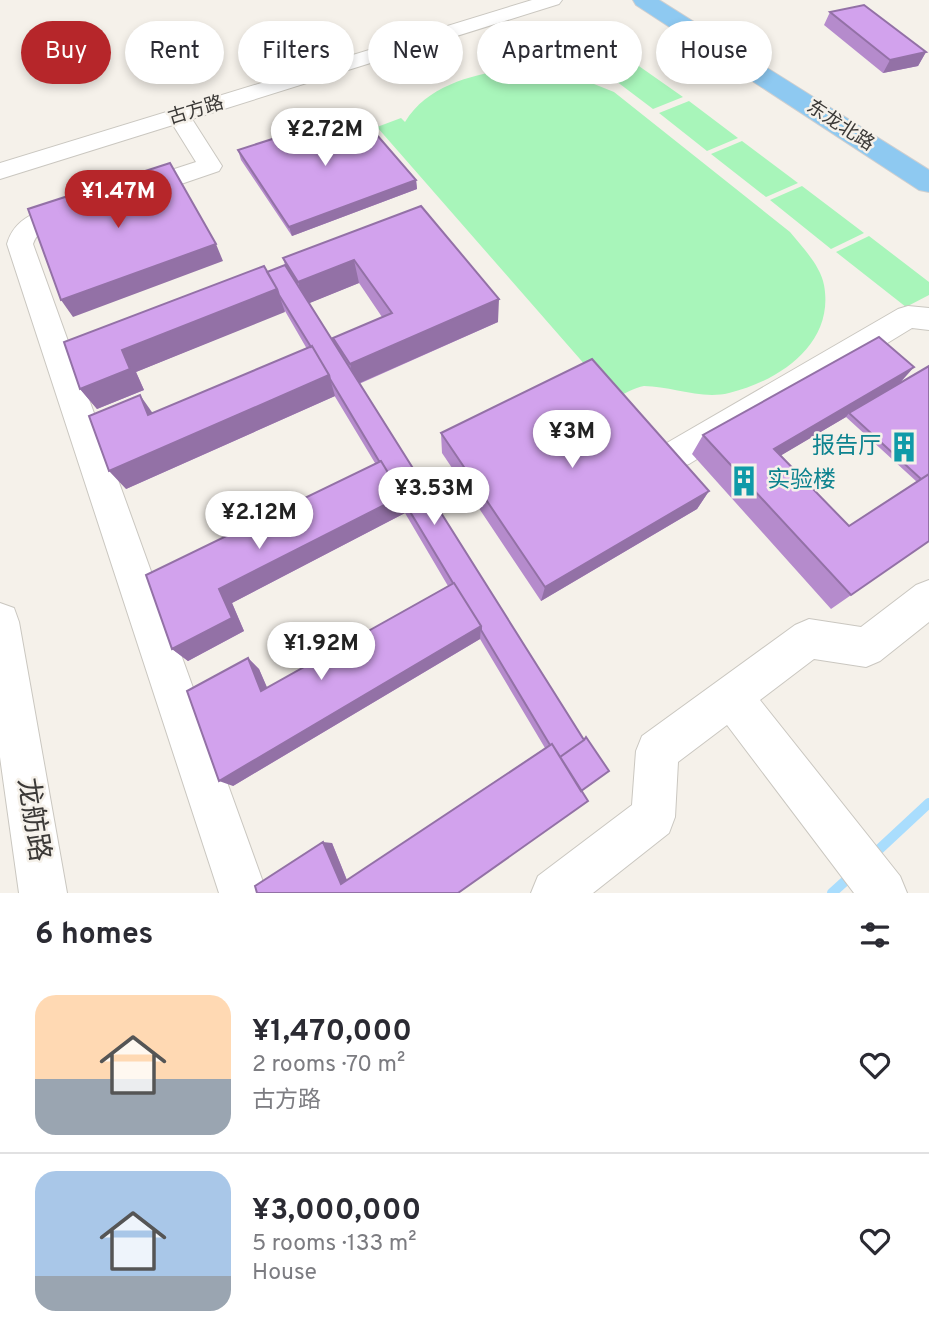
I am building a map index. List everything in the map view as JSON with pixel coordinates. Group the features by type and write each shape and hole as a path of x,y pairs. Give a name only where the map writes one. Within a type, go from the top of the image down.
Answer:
{"main road":[{"name":"东龙北路","path":"644,0 929,183"},
{"name":"东龙北路","path":"668,0 929,164"}],"street":[{"name":"古方路","path":"0,158 386,44 511,0"},
{"name":"古方路","path":"0,171 552,0"},
{"path":"179,116 210,166 30,225 22,234 20,244 243,893"},
{"path":"677,454 908,317 929,318"},
{"path":"555,893 653,817 657,751 809,639 866,647 929,598"},
{"name":"龙舫路","path":"0,622 43,893"},
{"path":"731,696 883,893"}],"green space":[{"path":"642,68 656,78 656,84 664,84 683,97 653,109 620,84 642,84"},
{"path":"477,75 477,84 594,84 614,92 790,232 815,264 824,285 825,306 821,325 812,342 784,369 729,393 708,395 644,386 614,398 377,127 401,118 405,122 414,110 437,91 452,84 463,84 464,79"},
{"path":"689,101 738,138 707,151 659,113"},
{"path":"742,141 798,183 766,197 711,154"},
{"path":"802,186 864,233 831,249 770,200"},
{"path":"869,236 929,282 929,295 906,307 836,252"}],"building":[{"path":"864,5 926,52 890,60 830,12"},
{"path":"357,112 416,180 289,227 238,150"},
{"path":"170,163 216,244 61,300 28,209"},
{"path":"421,206 499,299 350,364 333,338 392,313 354,260 298,282 283,258"},
{"path":"285,265 584,740 560,757 552,744 550,745 481,626 279,295 267,272"},
{"path":"264,266 277,289 122,350 130,369 80,389 64,342"},
{"name":"实验楼","path":"879,337 914,367 774,449 849,526 929,474 929,541 851,595 703,435"},
{"path":"312,346 329,375 109,471 89,416 140,395 148,415"},
{"path":"592,359 709,491 545,587 441,433"},
{"name":"报告厅","path":"929,366 929,474 921,479 849,413"},
{"path":"381,461 402,496 219,589 232,618 172,649 146,575"},
{"path":"454,583 481,626 219,781 187,691 248,658 261,691"},
{"path":"586,737 609,771 581,791 560,757"},
{"path":"552,744 588,801 458,893 257,893 255,886 323,842 341,884"}],"waterway":[{"path":"873,855 929,803"},
{"path":"832,893 853,874"}],"place":[{"name":"报告厅","path":"904,447"},
{"name":"实验楼","path":"744,481"}]}
